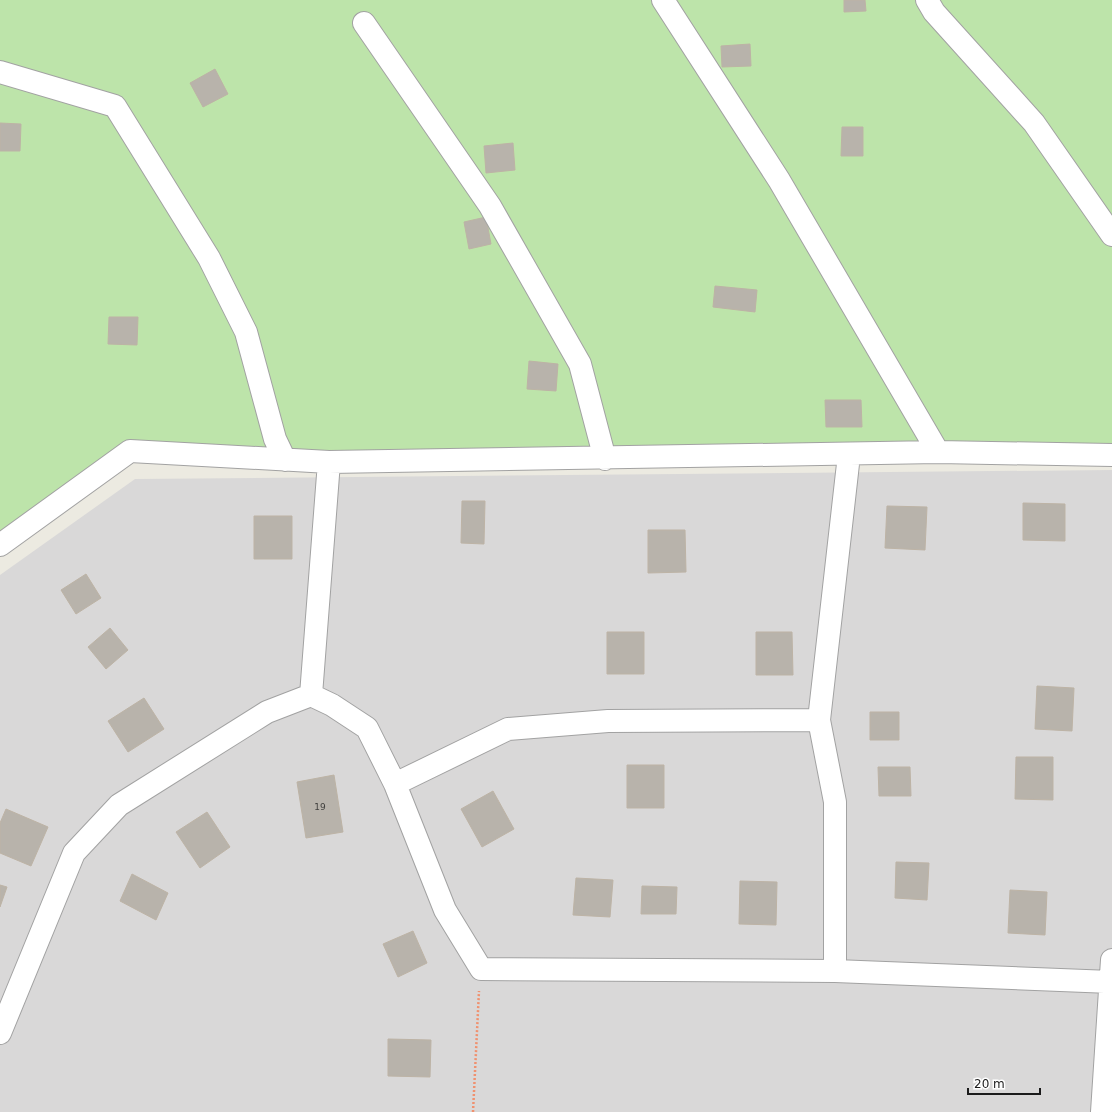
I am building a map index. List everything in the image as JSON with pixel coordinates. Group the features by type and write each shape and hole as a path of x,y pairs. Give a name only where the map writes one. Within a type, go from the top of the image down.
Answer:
{"street":[{"path":"663,0 779,180 938,452"},
{"path":"927,0 934,12 1034,123 1112,235"},
{"path":"364,23 490,206 580,364 605,459"},
{"path":"0,72 115,106 209,258 246,332 275,439 285,460"},
{"path":"0,545 130,451 329,462 849,455 938,452 1112,455"},
{"path":"835,971 835,802 819,720 849,455"},
{"path":"311,695 329,462"},
{"path":"0,1033 74,853 120,805 268,712 311,695 332,705 367,728 395,784 445,910 481,969 835,971 1111,982"},
{"path":"395,784 508,729 608,721 819,720"},
{"path":"1102,1112 1112,960"}],"path":[{"path":"473,1112 481,969"}],"shaded area":[{"path":"1112,470 1112,1112 0,1112 0,575 135,479"}],"green space":[{"path":"0,0 1112,0 1112,455 130,451 0,545"}],"building":[{"path":"844,0 865,0 866,11 844,12"},
{"path":"750,44 751,66 722,67 721,46"},
{"path":"215,69 228,94 203,107 190,83"},
{"path":"0,123 21,124 20,151 0,151"},
{"path":"842,127 863,127 863,156 841,156"},
{"path":"513,143 515,170 486,173 484,146"},
{"path":"486,217 491,244 469,249 464,222"},
{"path":"715,286 757,290 755,312 713,307"},
{"path":"109,317 138,317 137,345 108,344"},
{"path":"529,361 558,364 556,391 527,389"},
{"path":"825,400 861,400 862,427 826,427"},
{"path":"462,501 485,501 484,544 461,543"},
{"path":"1023,503 1065,504 1065,541 1023,540"},
{"path":"887,506 927,507 925,550 885,548"},
{"path":"254,516 292,516 292,559 254,559"},
{"path":"648,530 685,530 686,572 648,573"},
{"path":"86,574 101,598 76,614 61,590"},
{"path":"110,628 128,650 106,669 88,647"},
{"path":"607,632 644,632 644,674 607,674"},
{"path":"756,632 792,632 793,675 756,675"},
{"path":"1037,686 1074,688 1072,731 1035,729"},
{"path":"144,698 164,729 128,752 108,721"},
{"path":"870,712 899,712 899,740 870,740"},
{"path":"1016,757 1053,757 1053,800 1015,799"},
{"path":"627,765 664,765 664,808 627,808"},
{"path":"878,767 910,767 911,796 879,796"},
{"path":"334,775 343,832 306,838 297,782"},
{"path":"493,791 514,829 482,847 461,809"},
{"path":"6,809 48,827 31,866 0,853 0,823"},
{"path":"207,812 230,847 200,868 176,832"},
{"path":"896,862 929,863 927,900 895,898"},
{"path":"132,874 168,893 156,920 120,901"},
{"path":"576,878 613,880 610,917 573,915"},
{"path":"740,881 777,882 776,925 739,924"},
{"path":"0,885 7,887 0,907"},
{"path":"642,886 677,887 676,914 641,914"},
{"path":"1010,890 1047,892 1045,935 1008,933"},
{"path":"413,931 427,963 398,977 383,944"},
{"path":"388,1039 431,1040 430,1077 388,1076"}]}
